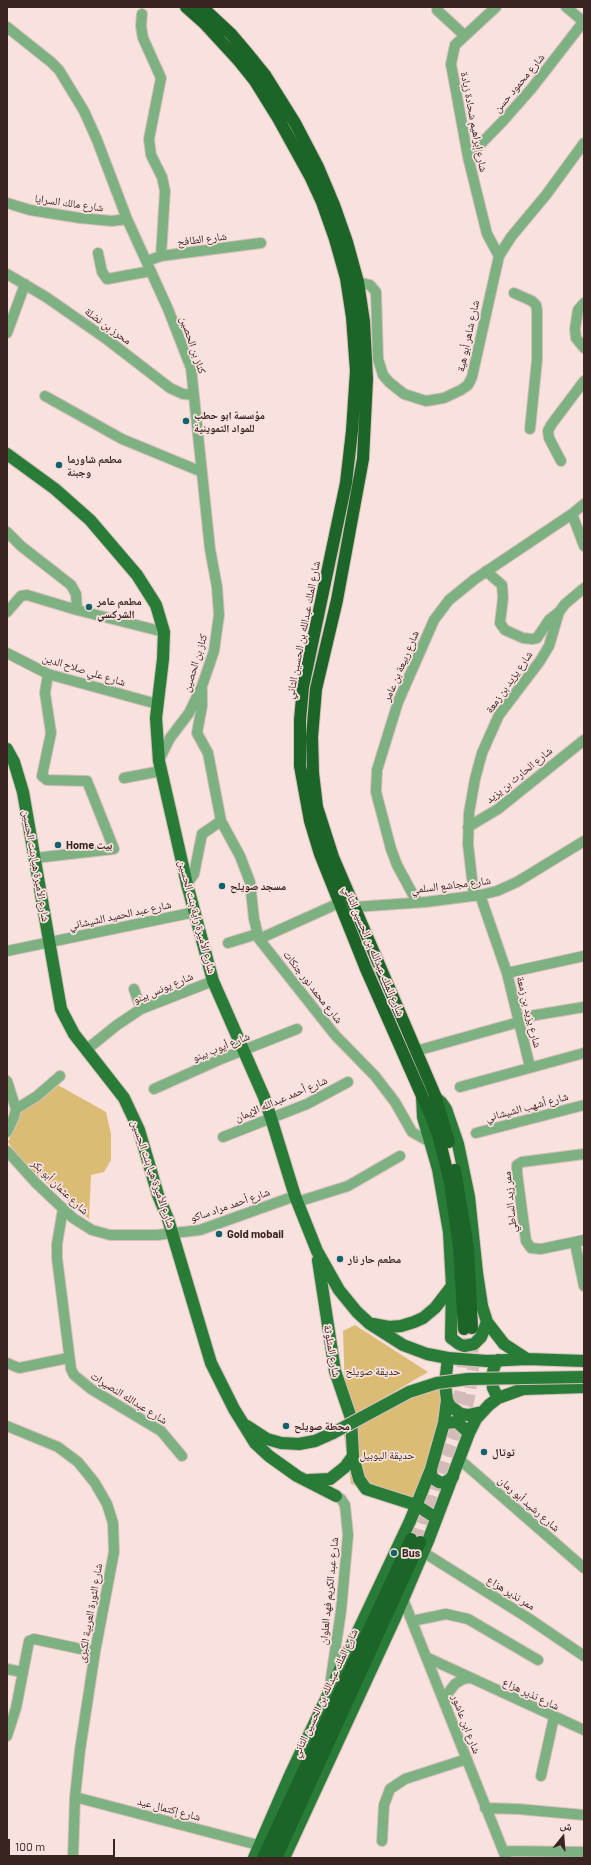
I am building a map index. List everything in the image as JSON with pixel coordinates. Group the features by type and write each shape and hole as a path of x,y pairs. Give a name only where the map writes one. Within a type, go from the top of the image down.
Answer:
{"highway":[{"name":"شارع الملك عبدالله بن الحسين الثاني","path":"186,7 204,23 239,61 255,81 278,118 304,164 322,202 335,239 346,278 352,317 356,371 352,431 346,483 304,687 300,755 303,789 310,821 320,854 339,903 439,1138 450,1183 468,1328 468,1248 464,1214 450,1147 435,1097 333,857 317,807 313,773 313,709 318,674 338,592 363,459 367,379 364,322 358,282 347,242 334,204 318,167 295,124 280,98 248,54 231,34 202,7"},
{"name":"شارع الملك عبدالله بن الحسين الثاني","path":"262,1858 418,1545"},
{"name":"شارع الملك عبدالله بن الحسين الثاني","path":"276,1858 418,1545"}],"main road":[{"name":"شارع الأميرة راية بنت الحسين","path":"7,454 68,500 90,520 137,575 151,596 160,614 164,632 156,731 160,766 187,884 213,981 271,1118 296,1199 317,1251 339,1290 357,1312 370,1324 404,1345 427,1354 448,1358 493,1361 527,1359 584,1361"},
{"name":"شارع الأميرة هيا بنت الحسين","path":"7,749 14,762 23,792 62,1009 68,1026 115,1084 132,1113 139,1130 158,1195 173,1234 211,1363 242,1422 261,1449 279,1464 305,1480 336,1496"},
{"path":"422,1095 423,1117 446,1215 452,1286 451,1338 455,1342 464,1346 474,1344 481,1337 487,1322"},
{"path":"435,1097 446,1109 460,1151 470,1197 477,1273 482,1306 487,1322 504,1344 527,1359"},
{"name":"شارع المثلوثة","path":"317,1251 336,1376 351,1418 354,1456 359,1479 366,1488 416,1506 434,1523"},
{"path":"370,1324 389,1327 401,1326 423,1318 435,1308 452,1286"},
{"path":"254,1858 258,1845 410,1521 431,1469 444,1423 447,1400 445,1377 448,1358"},
{"path":"493,1361 493,1388 498,1398"},
{"path":"242,1422 267,1439 281,1443 299,1444 315,1441 333,1433 409,1392 437,1383 468,1379 584,1377"},
{"path":"284,1858 403,1599 418,1545 434,1523 469,1433 482,1412 498,1398 523,1389 584,1387"},
{"path":"447,1400 455,1411 461,1414 468,1415 482,1412"},
{"path":"444,1423 457,1422 469,1433"},
{"path":"305,1480 322,1481 330,1479 345,1467 354,1456"},
{"path":"431,1469 431,1476 439,1482 446,1482 453,1477"},
{"path":"410,1521 421,1518 434,1523"}],"street":[{"path":"566,7 584,22"},
{"name":"شارع إبراهيم شحادة زيادة","path":"491,8 455,45 450,64 468,156 487,234 499,256"},
{"path":"437,10 464,36"},
{"path":"142,14 141,26 143,38 161,78 149,140 151,155 162,178 165,191 161,256"},
{"name":"شارع محمود حسن","path":"468,156 503,121 532,88 584,22"},
{"name":"كناز بن الحصين","path":"7,27 59,70 90,124 127,219 149,266 190,368 210,549 219,608 214,651 202,686 189,713 165,745 160,766"},
{"name":"شارع شاهر أبو هية","path":"358,282 370,285 376,292 378,359 383,375 389,382 404,394 420,400 437,400 457,393 465,388 470,382 499,256 511,237 546,195 584,144"},
{"name":"شارع مالك السرايا","path":"7,205 80,218 112,221 127,219"},
{"name":"شارع الطافح","path":"98,253 102,272 107,279 149,266 161,256 261,243"},
{"name":"محرز بن نضلة","path":"7,274 25,284 105,338 170,388 183,394 194,395"},
{"path":"7,334 25,284"},
{"path":"514,293 532,301 536,305 537,310 538,360 530,429"},
{"path":"584,303 578,310 574,329 576,338 584,348"},
{"path":"561,461 548,438 548,431 584,381"},
{"path":"45,396 122,439 202,472"},
{"name":"شارع ربيعة بن عامر","path":"417,902 390,849 376,792 376,775 398,702 434,620 449,600 486,571 572,514 584,504"},
{"path":"572,514 580,523 584,546"},
{"path":"7,532 21,546 71,585 76,594 77,610"},
{"path":"486,571 502,585 503,598 500,623 505,630 523,638 532,640 537,638 549,620 584,588"},
{"path":"7,612 21,596 25,595 164,632"},
{"name":"شارع يزيد بن زمعة","path":"530,1067 507,973 477,896 468,844 468,827 475,779 490,734 499,715 544,653 553,638 559,612"},
{"name":"شارع علي صلاح الدين","path":"7,653 48,674 157,704"},
{"path":"35,858 114,848 87,782 47,780 42,776 51,733 45,693 48,674"},
{"name":"شارع محمد نور جنكات","path":"202,686 202,706 197,733 208,753 221,821 248,873 252,893 254,919 258,936 335,1034 375,1076 395,1102 412,1132 430,1142"},
{"path":"156,731 175,731"},
{"name":"شارع الحارث بن يزيد","path":"468,827 498,809 584,740"},
{"path":"124,778 160,766"},
{"path":"187,884 194,874 201,834 208,828 221,821"},
{"name":"شارع مجاشع السلمي","path":"355,907 477,896 509,886 584,841"},
{"path":"228,943 258,936 339,903"},
{"name":"شارع عبد الحميد الشيشاني","path":"7,951 195,912"},
{"path":"507,973 584,956"},
{"name":"شارع يونس بينو","path":"86,1050 117,1024 142,1009 213,981"},
{"path":"134,989 142,1009"},
{"path":"416,1051 519,1022 530,1016 584,1007"},
{"name":"شارع أيوب بينو","path":"154,1089 243,1050 297,1029"},
{"path":"460,1086 584,1053"},
{"path":"16,1109 38,1096 60,1076"},
{"path":"7,1081 16,1109 7,1132"},
{"name":"شارع أحمد عبدالله الإيمان","path":"223,1137 307,1104 348,1082"},
{"name":"شارع أشهب الشيشاني","path":"476,1133 584,1105"},
{"name":"شارع عثمان أبو بكر","path":"7,1151 63,1209 82,1225 100,1233 119,1235 173,1234"},
{"name":"ممر زيد الساطي","path":"579,1242 541,1250 531,1248 526,1241 517,1168 519,1163 522,1162 584,1154"},
{"name":"شارع أحمد مراد ساكو","path":"173,1234 200,1230 296,1199 348,1186 400,1156"},
{"name":"شارع عبدالله النصيرات","path":"63,1209 57,1244 57,1258 68,1358 71,1369 83,1383 157,1428 170,1440 182,1456"},
{"path":"579,1242 584,1286"},
{"path":"7,1363 19,1368 68,1358"},
{"name":"شارع الثورة العربية الكبرى","path":"7,1426 52,1444 69,1454 87,1471 107,1504 113,1523 114,1552 95,1652 75,1797 72,1858"},
{"name":"شارع رشيد أبو رمان","path":"459,1459 584,1568"},
{"name":"شارع عبد الكريم فهد العلوان","path":"329,1692 341,1611 348,1535 345,1504 336,1496"},
{"name":"ممر نذير هزاع","path":"418,1545 584,1656"},
{"name":"شارع ابن عاشور","path":"403,1599 428,1658 485,1808 505,1855"},
{"path":"412,1621 446,1614 468,1619 538,1660"},
{"path":"7,1736 16,1708 27,1645 32,1640 95,1652"},
{"name":"شارع نذير هزاع","path":"428,1658 584,1730"},
{"path":"7,1669 22,1672"},
{"path":"446,1705 448,1693 455,1684 463,1679 469,1678"},
{"path":"541,1776 554,1717"},
{"path":"382,1842 384,1805 390,1789 406,1779 467,1759"},
{"name":"شارع إكتمال عيد","path":"75,1797 258,1845"},
{"path":"485,1808 518,1809 584,1815"},
{"path":"505,1855 584,1852"}],"green space":[{"path":"58,1085 106,1112 111,1134 111,1160 104,1172 91,1175 89,1219 23,1163 8,1142 23,1108 43,1098"},
{"name":"حديقة صويلح","path":"355,1325 428,1372 346,1420 343,1331"},
{"name":"حديقة اليوبيل","path":"441,1388 443,1411 414,1499 408,1505 351,1484 344,1435 394,1404 424,1391"}],"tunnel":[{"path":"420,1542 449,1468 469,1398 473,1368 472,1328"},
{"path":"411,1539 440,1464 452,1428 462,1384 464,1329"}],"place":[{"name":"مؤسسة ابو حطب للمواد التموينية","path":"186,421"},
{"name":"مطعم شاورما وجبنة","path":"59,465"},
{"name":"مطعم عامر الشركسي","path":"89,607"},
{"name":"Home بيت","path":"58,845"},
{"name":"مسجد صويلح","path":"222,886"},
{"name":"Gold mobail","path":"219,1234"},
{"name":"مطعم حار نار","path":"340,1259"},
{"name":"محطة صويلح","path":"286,1426"},
{"name":"توتال","path":"484,1452"},
{"name":"Bus","path":"394,1553"}]}
